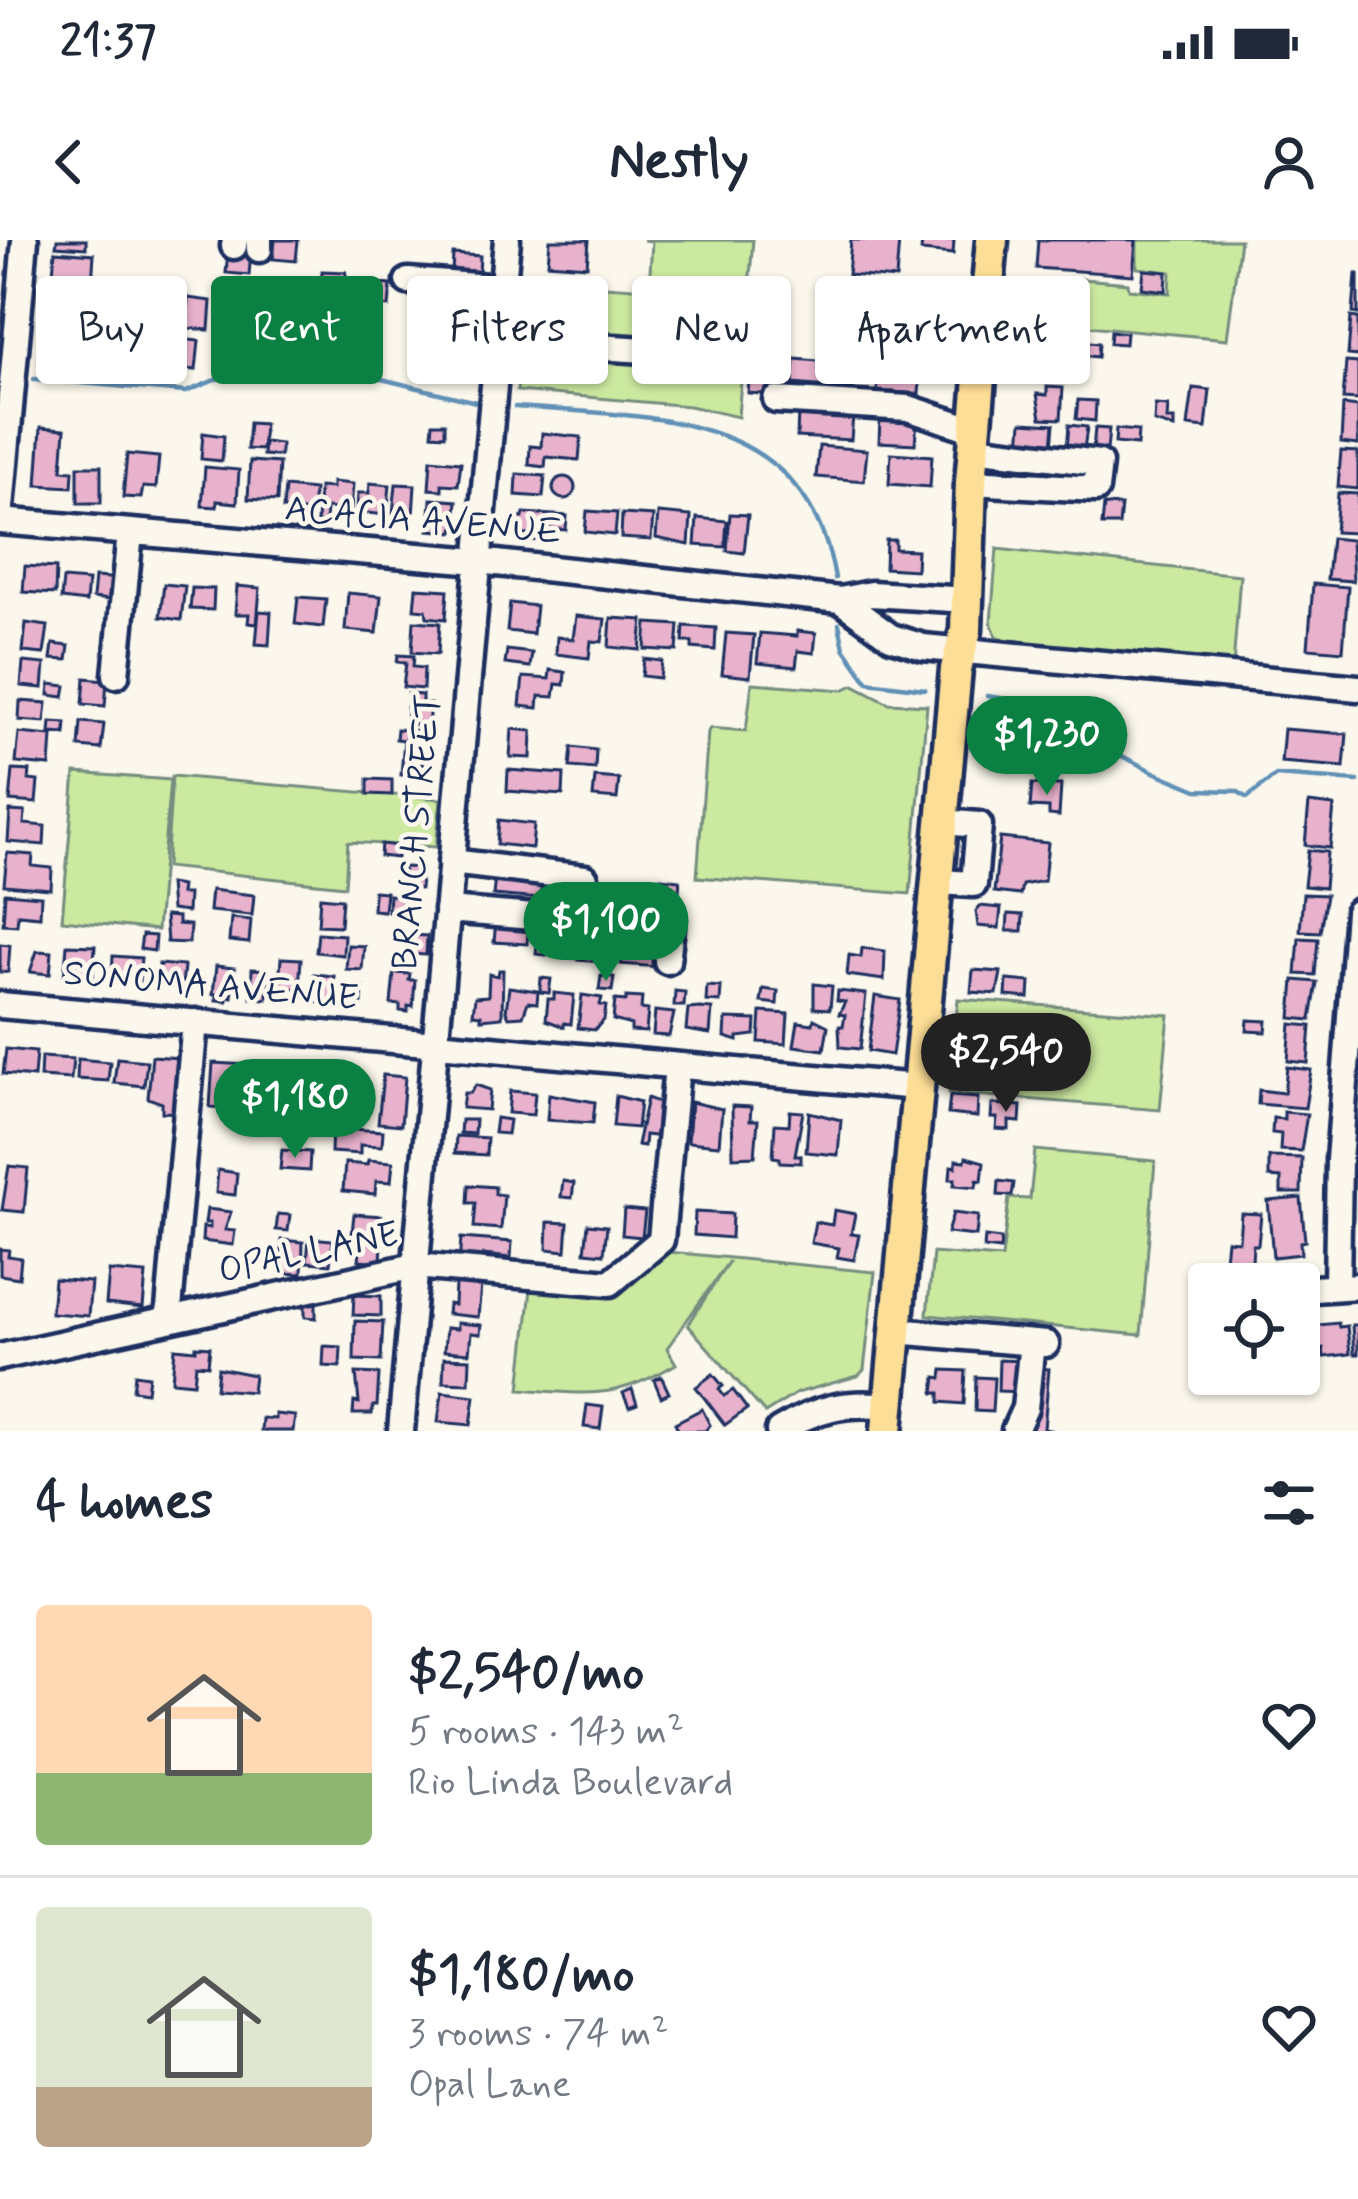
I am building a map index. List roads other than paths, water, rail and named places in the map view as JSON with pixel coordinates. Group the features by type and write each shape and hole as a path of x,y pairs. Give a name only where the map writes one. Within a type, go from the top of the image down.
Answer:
{"main road":[{"path":"888,1418 941,822 968,600 971,482 992,240"}],"street":[{"path":"0,520 25,240"},
{"name":"BRANCH STREET","path":"504,276 508,240"},
{"name":"BRANCH STREET","path":"401,1431 495,384"},
{"path":"776,400 908,408 974,439 1099,463 1096,488 971,482"},
{"name":"ACACIA AVENUE","path":"0,520 478,561 840,600 871,594 968,600"},
{"path":"116,675 130,533"},
{"name":"ACACIA AVENUE","path":"840,600 891,637 922,647 1358,688"},
{"path":"451,862 585,878 587,900"},
{"path":"447,910 670,928 667,961"},
{"path":"1347,1287 1358,915"},
{"name":"SONOMA AVENUE","path":"0,1004 917,1087"},
{"path":"168,1320 195,1022"},
{"name":"OPAL LANE","path":"0,1357 415,1266 610,1283 661,1240 677,1066"},
{"path":"896,1331 1039,1344 1025,1408 1015,1430"},
{"path":"779,1431 809,1413 839,1404 888,1418"}],"waterway":[{"path":"34,379 186,392 281,359 476,402"},
{"path":"515,407 668,421 715,433 756,452 791,481 818,523 835,578"},
{"path":"839,624 844,648 868,682 925,689"},
{"path":"987,696 1007,699 1197,790 1237,791 1247,798 1276,775 1358,781"}]}
